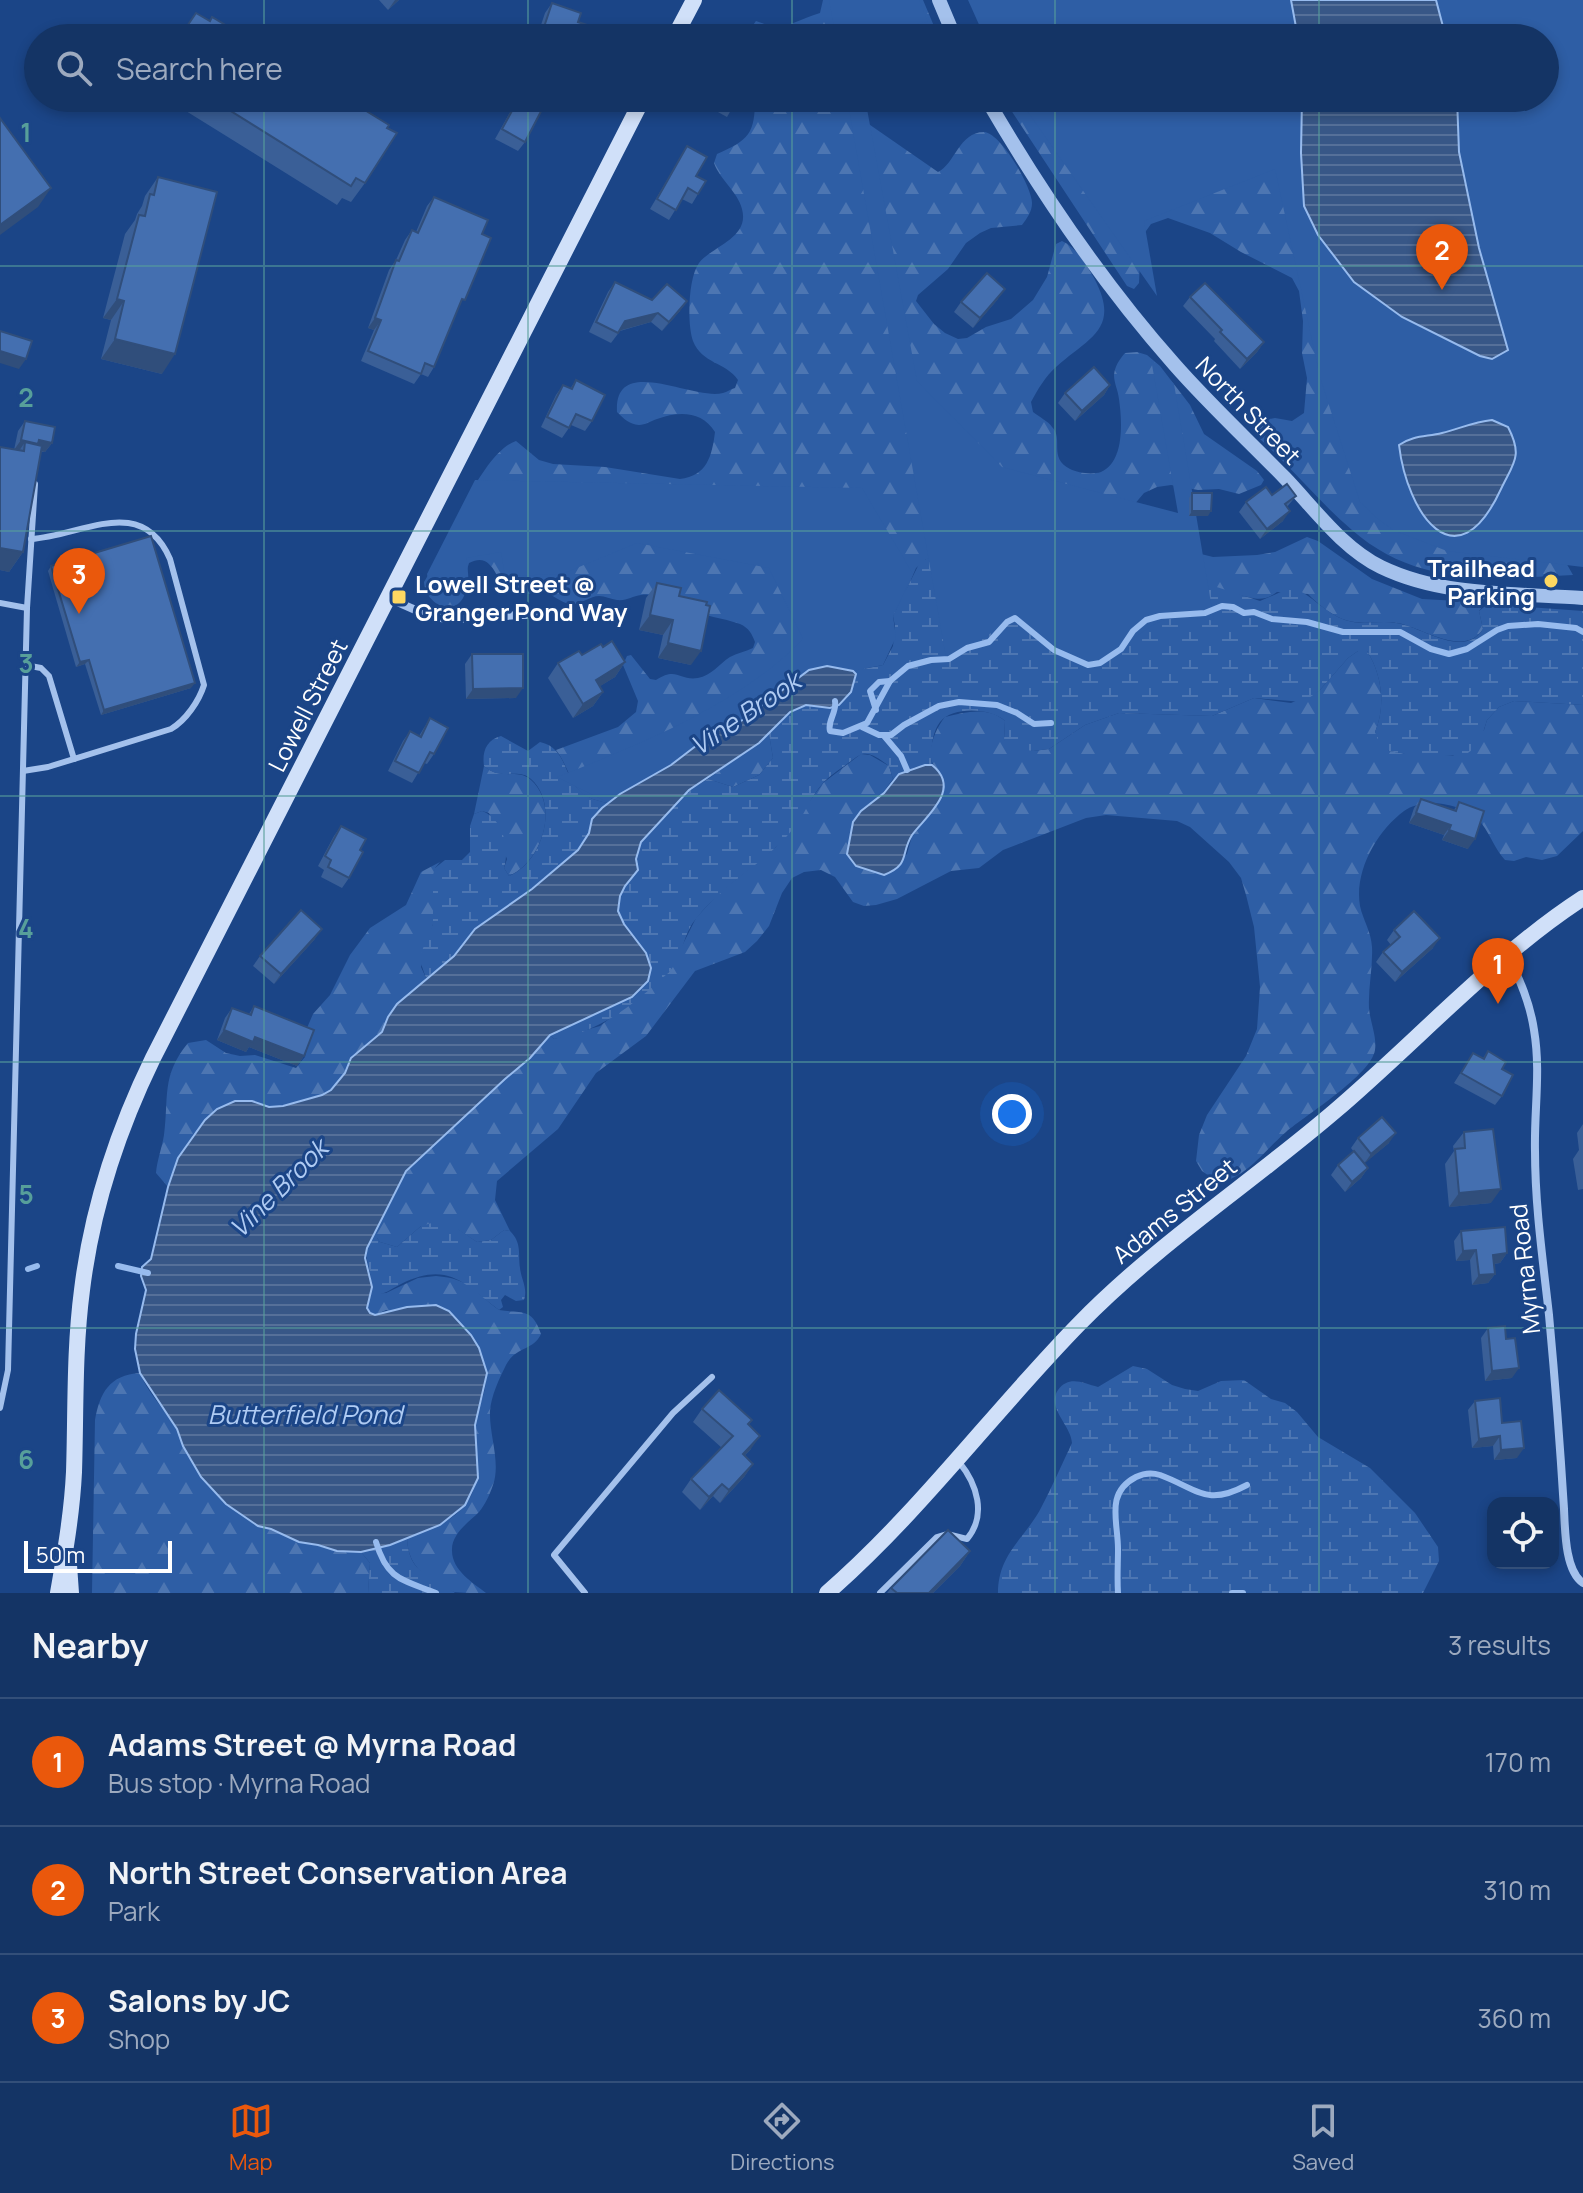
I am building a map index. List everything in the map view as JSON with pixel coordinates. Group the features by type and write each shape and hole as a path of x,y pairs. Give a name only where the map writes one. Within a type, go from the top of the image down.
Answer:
{"main road":[{"path":"681,24 694,0"},
{"name":"Lowell Street","path":"67,1544 74,1470 76,1356 82,1289 94,1220 107,1170 127,1116 153,1058 636,112"},
{"name":"Adams Street","path":"827,1593 891,1532 1047,1358 1101,1303 1333,1113 1549,921 1583,898"},
{"path":"58,1593 67,1544"},
{"path":"67,1544 71,1593"}],"street":[{"path":"939,0 949,24"},
{"name":"North Street","path":"995,112 1094,263 1137,319 1212,405 1350,546 1381,567 1434,584 1484,592 1583,598"},
{"path":"388,598 447,619 518,613 545,615"},
{"name":"Myrna Road","path":"1508,956 1527,996 1536,1041 1537,1204 1559,1411 1564,1516 1571,1568 1581,1582"}],"lane":[{"path":"0,1408 8,1360 25,665 35,477"},
{"path":"23,771 74,759 176,727 200,696 203,679 170,559 150,532 135,524 117,522 31,539"},
{"path":"0,603 27,608"},
{"path":"25,665 41,668 49,676 74,759"},
{"path":"585,1593 554,1555 673,1413 712,1377"},
{"path":"880,1593 937,1537 947,1534 967,1539 975,1528 978,1515 975,1491 969,1476 956,1460"}],"green space":[{"path":"823,0 923,0 933,24 788,24 820,13"},
{"path":"829,0 919,0 928,22 917,24 833,24"},
{"path":"968,0 1583,0 1583,567 1447,551 1393,530 1360,502 1320,377 1275,169 1144,221 1157,296 1028,112 1559,112 1559,24 979,24"},
{"path":"754,112 859,112 860,118 938,172 969,137 984,132 991,135 1007,151 1021,174 1031,195 1030,212 1022,225 991,228 966,243 948,269 918,295 916,301 945,333 958,339 967,338 986,327 1011,319 1033,300 1047,277 1056,244 1062,241 1077,252 1102,295 1103,321 1090,339 1048,375 1031,402 1033,412 1055,432 1063,465 1089,473 1101,472 1109,467 1118,450 1121,429 1115,369 1125,353 1147,355 1160,366 1190,405 1204,434 1257,471 1264,480 1261,485 1239,494 1171,485 1144,493 1133,506 1185,550 1213,557 1257,555 1275,552 1307,537 1318,541 1372,579 1422,599 1483,606 1479,611 1483,629 1475,637 1454,641 1398,623 1349,621 1327,610 1308,594 1277,592 1268,597 1255,598 956,558 926,559 916,568 864,670 827,666 609,803 586,796 574,784 556,750 618,727 636,712 638,701 623,665 627,656 631,655 650,679 656,680 669,674 698,678 730,657 753,648 755,642 750,632 740,624 693,611 653,595 621,600 599,596 570,604 543,592 510,593 491,566 478,560 469,563 464,596 454,606 441,606 434,602 424,582 477,482 503,449 516,441 539,460 553,464 605,467 680,479 702,469 712,449 715,432 710,425 697,417 682,414 665,416 646,424 632,424 617,412 619,395 628,385 641,382 710,394 735,388 738,380 733,374 697,349 690,324 690,301 699,263 735,234 743,219 740,203 714,163 717,154 743,140 754,120"},
{"path":"849,112 868,112 917,381 1002,467 1178,513 1151,359 1174,384 1214,621 1190,618 1165,620 1104,659 1094,662 1084,662 1066,655 1020,625 1004,625 952,657 946,657"},
{"path":"1012,112 1310,112 1573,575 1485,578 1429,570 1403,562 1352,530 1260,439 1254,428 1258,421 1275,418 1292,421 1304,413 1307,378 1302,353 1303,321 1299,291 1292,278 1210,233 1168,218 1151,224 1141,238 1139,283 1134,289 1127,286"},
{"path":"475,480 862,488 913,574 893,616 896,637 883,665 853,671 827,666 810,670 743,720 714,732 671,765 609,803 557,777 655,736 720,703 778,662 803,639 769,568 637,543 562,574 505,576 501,552 466,558 468,580 465,590 457,598 440,598 430,591 427,574"},
{"path":"956,558 1198,581 1260,601 1292,587 1345,620 1406,625 1454,642 1475,638 1483,629 1479,611 1488,604 1583,611 1583,705 1514,701 1499,707 1487,720 1479,745 1465,755 1422,757 1389,751 1379,743 1375,732 1381,701 1376,670 1367,651 1358,651 1319,691 1303,702 1254,698 1212,716 1119,713 1085,725 1049,749 1033,751 1009,747 1004,740 1005,721 991,713 954,713 940,722 935,732 932,765 915,767 893,779 889,766 873,756 862,754 831,775 818,788 797,824 782,841 695,920 677,961 668,973 616,1015 587,1030 554,1039 550,1035 624,924 618,904 632,849 689,790 708,779 733,787 759,775 773,758 769,734 788,714 803,707 830,708 847,698 856,678 853,671 883,665 893,646 893,616 920,562"},
{"path":"1358,651 1367,651 1376,670 1381,701 1375,732 1389,751 1453,756 1484,730 1487,720 1499,707 1514,701 1583,705 1583,831 1557,856 1542,860 1526,857 1514,861 1505,860 1475,817 1456,807 1423,804 1413,806 1394,819 1370,853 1359,893 1372,947 1369,1008 1375,1050 1371,1060 1350,1082 1286,1132 1238,1175 1219,1183 1202,1171 1196,1161 1199,1135 1207,1115 1246,1056 1257,1029 1260,987 1254,927 1241,878 1229,862 1190,827 1177,821 1106,815 1086,818 1003,850 979,868 951,871 897,899 876,905 864,906 853,902 835,877 821,870 804,872 792,878 782,893 769,926 757,941 745,952 695,971 646,1036 596,1073 558,1129 497,1181 495,1200 510,1231 504,1230 491,1240 477,1242 457,1229 421,1226 397,1247 380,1242 377,1238 377,1226 406,1171 530,1058 550,1035 554,1039 600,1026 669,972 696,918 718,894 776,847 823,783 861,754 870,755 889,766 893,779 879,798 866,806 849,840 875,872 884,875 907,854 912,836 939,801 945,783 934,766 931,747 945,717 961,713 991,713 1005,721 1004,740 1033,751 1049,749 1085,725 1119,713 1212,716 1254,698 1291,703 1319,691"},
{"path":"769,734 773,758 759,775 733,787 708,779"},
{"path":"501,736 528,751 540,742 551,747 559,754 573,783 581,792 592,799 609,803 596,813 578,850 532,889 475,929 454,956 426,978 419,958 433,924 435,868 445,860 462,860 470,852 470,826 474,814 482,811 500,827 506,852 504,868 509,876 530,859 543,832 544,803 540,790 531,779 520,774 497,773 484,766 486,747"},
{"path":"484,766 496,773 520,775 531,780 540,791 544,804 543,832 538,846 521,869 509,876 504,868 507,859 489,813 482,811 474,814"},
{"path":"440,862 435,868 433,924 421,967 426,978 388,1017 382,1032 356,1053 341,1079 322,1095 283,1106 269,1107 252,1101 194,1133 178,1158 168,1187 156,1173 157,1163 164,1135 170,1077 188,1043 206,1040 226,1053 255,1055 296,1068 305,1057 307,1028 313,1014 330,995 350,955 370,928 406,905 421,872"},
{"path":"439,1221 449,1223 477,1242 491,1240 504,1230 510,1231 518,1244 524,1300 516,1301 505,1295 501,1300 503,1307 499,1310 466,1284 444,1275 432,1274 383,1293 371,1294 367,1255 377,1226 380,1242 397,1247 421,1226"},
{"path":"436,1276 464,1283 499,1310 529,1315 541,1334 534,1343 510,1359 498,1382 490,1411 496,1467 493,1485 481,1509 461,1529 452,1545 453,1558 459,1570 486,1593 454,1592 428,1577 411,1558 407,1538 446,1521 460,1511 472,1494 476,1475 475,1425 486,1382 482,1355 471,1335 386,1310 375,1315 367,1308 371,1294 386,1293 418,1278"},
{"path":"1133,1366 1147,1369 1172,1385 1198,1391 1221,1381 1244,1380 1271,1399 1285,1403 1318,1437 1370,1468 1415,1513 1438,1547 1439,1561 1423,1593 998,1593 999,1579 1008,1556 1036,1517 1072,1443 1055,1403 1058,1390 1072,1381 1098,1387"},
{"path":"140,1373 174,1425 198,1472 217,1495 234,1509 274,1532 318,1546 361,1552 370,1563 368,1593 92,1593 97,1410 103,1394 113,1382 129,1374"},
{"path":"407,1538 412,1560 417,1567 455,1593 368,1593 370,1563 361,1552"}],"water":[{"path":"1291,0 1436,0 1442,24 1295,24"},
{"path":"1302,112 1458,112 1459,152 1479,248 1508,350 1492,359 1480,356 1402,317 1354,282 1318,235 1304,206"},
{"path":"1492,420 1508,427 1513,437 1516,452 1513,465 1484,518 1467,533 1451,536 1436,529 1423,514 1412,494 1399,445 1415,438"},
{"name":"Butterfield Pond","path":"827,666 856,674 851,692 839,705 830,708 806,705 790,712 759,743 689,790 641,842 636,859 638,870 620,896 618,911 646,953 651,968 648,981 632,997 550,1035 530,1058 406,1171 367,1248 365,1258 372,1287 367,1308 370,1313 375,1315 407,1307 436,1305 449,1311 479,1348 487,1373 475,1425 478,1478 465,1505 440,1525 390,1545 361,1552 337,1551 299,1542 258,1526 226,1504 201,1477 177,1429 140,1373 135,1349 146,1290 141,1276 142,1267 151,1259 178,1158 205,1120 217,1109 235,1101 252,1101 269,1107 283,1106 331,1090 345,1073 351,1058 382,1032 397,1004 454,956 475,929 532,889 578,850 589,833 592,819 602,808 671,765 714,732 743,720 809,670"},
{"path":"932,765 940,774 944,783 943,792 939,802 912,835 902,863 884,875 856,866 847,854 853,822 899,774"}],"building":[{"path":"552,3 581,13 578,22 584,24 545,24"},
{"path":"196,13 224,24 189,24"},
{"path":"232,112 368,112 389,125 387,128 397,133 365,183 356,178 351,186"},
{"path":"511,112 541,112 525,142 502,129"},
{"path":"0,118 51,188 0,225"},
{"path":"687,146 707,157 696,176 706,181 698,194 688,188 676,210 657,199"},
{"path":"158,177 217,192 175,354 115,339 124,301 117,299 139,215 145,216"},
{"path":"434,197 488,220 482,234 491,238 434,367 425,363 421,374 368,351 381,320 375,318 396,260 399,261 412,230 418,233"},
{"path":"987,273 1005,289 980,318 961,302"},
{"path":"615,282 652,300 667,284 687,301 669,322 658,313 625,321 618,333 596,322"},
{"path":"1205,283 1264,342 1247,359 1190,297"},
{"path":"0,331 32,341 26,359 0,351"},
{"path":"1094,367 1110,385 1082,411 1065,393"},
{"path":"576,380 605,395 592,421 576,414 569,428 547,417 563,385 572,389"},
{"path":"25,421 55,427 52,443 21,440"},
{"path":"25,442 42,446 23,552 0,548 0,447 24,451"},
{"path":"1287,484 1296,496 1285,504 1290,511 1267,529 1246,502 1266,487 1272,495"},
{"path":"1192,493 1212,493 1211,511 1192,511"},
{"path":"151,536 195,683 104,710 89,660 80,662 51,566"},
{"path":"657,583 681,588 679,596 707,602 706,605 710,606 701,651 668,643 673,620 650,615"},
{"path":"612,641 625,662 596,680 603,692 583,704 558,663 579,651 582,655"},
{"path":"472,654 523,654 523,688 473,689"},
{"path":"430,718 448,728 419,773 395,761 410,731 421,737"},
{"path":"1421,799 1456,811 1459,802 1484,811 1475,839 1449,830 1451,825 1416,813"},
{"path":"341,826 366,839 360,850 363,852 349,878 328,867 331,860 325,856"},
{"path":"301,910 322,929 281,974 260,956"},
{"path":"1414,911 1440,938 1402,972 1383,952 1400,937 1394,930"},
{"path":"254,1006 314,1030 304,1056 255,1037 253,1042 224,1030 232,1008 251,1015"},
{"path":"1488,1051 1506,1062 1502,1069 1513,1075 1502,1096 1461,1073 1473,1053 1484,1059"},
{"path":"1382,1117 1396,1133 1371,1154 1358,1138"},
{"path":"1493,1129 1501,1189 1459,1193 1455,1149 1465,1148 1464,1132"},
{"path":"1354,1151 1368,1168 1352,1182 1338,1165"},
{"path":"1505,1227 1507,1253 1493,1255 1495,1274 1479,1275 1476,1250 1463,1251 1461,1231"},
{"path":"1505,1326 1506,1339 1515,1338 1519,1368 1492,1371 1488,1328"},
{"path":"719,1390 752,1420 748,1424 760,1436 743,1454 753,1464 729,1490 722,1484 709,1497 691,1479 733,1436 702,1409"},
{"path":"1500,1398 1502,1423 1521,1421 1524,1448 1501,1450 1500,1436 1479,1439 1475,1401"},
{"path":"948,1530 970,1551 929,1593 897,1593 891,1588"}],"waterway":[{"name":"Vine Brook","path":"835,701 830,731 843,733 867,723 890,681 908,666 949,659 967,648 989,642 1007,622 1015,618 1054,650 1088,665 1100,663 1121,649 1133,631 1146,620 1205,613 1222,606 1343,632 1400,632 1431,649 1449,654 1467,649 1508,626 1538,624 1576,628 1583,632"},
{"path":"876,710 870,691 879,682 890,681"},
{"path":"862,727 879,735 891,735 939,706 959,702 997,705 1034,724 1051,723"},
{"path":"885,737 901,756 907,770"},
{"name":"Vine Brook","path":"28,1269 37,1266"},
{"name":"Vine Brook","path":"118,1266 148,1273"},
{"path":"1118,1593 1115,1508 1120,1491 1126,1484 1139,1476 1154,1473 1202,1494 1221,1495 1247,1485"},
{"path":"376,1542 385,1564 398,1577 436,1593"},
{"path":"1232,1593 1243,1593"}],"place":[{"name":"North Street Conservation Area","path":"1442,290"},
{"name":"Trailhead Parking","path":"1551,581"},
{"name":"Lowell Street @ Granger Pond Way","path":"399,597"},
{"name":"Salons by JC","path":"79,614"},
{"name":"Adams Street @ Myrna Road","path":"1498,1004"}]}
